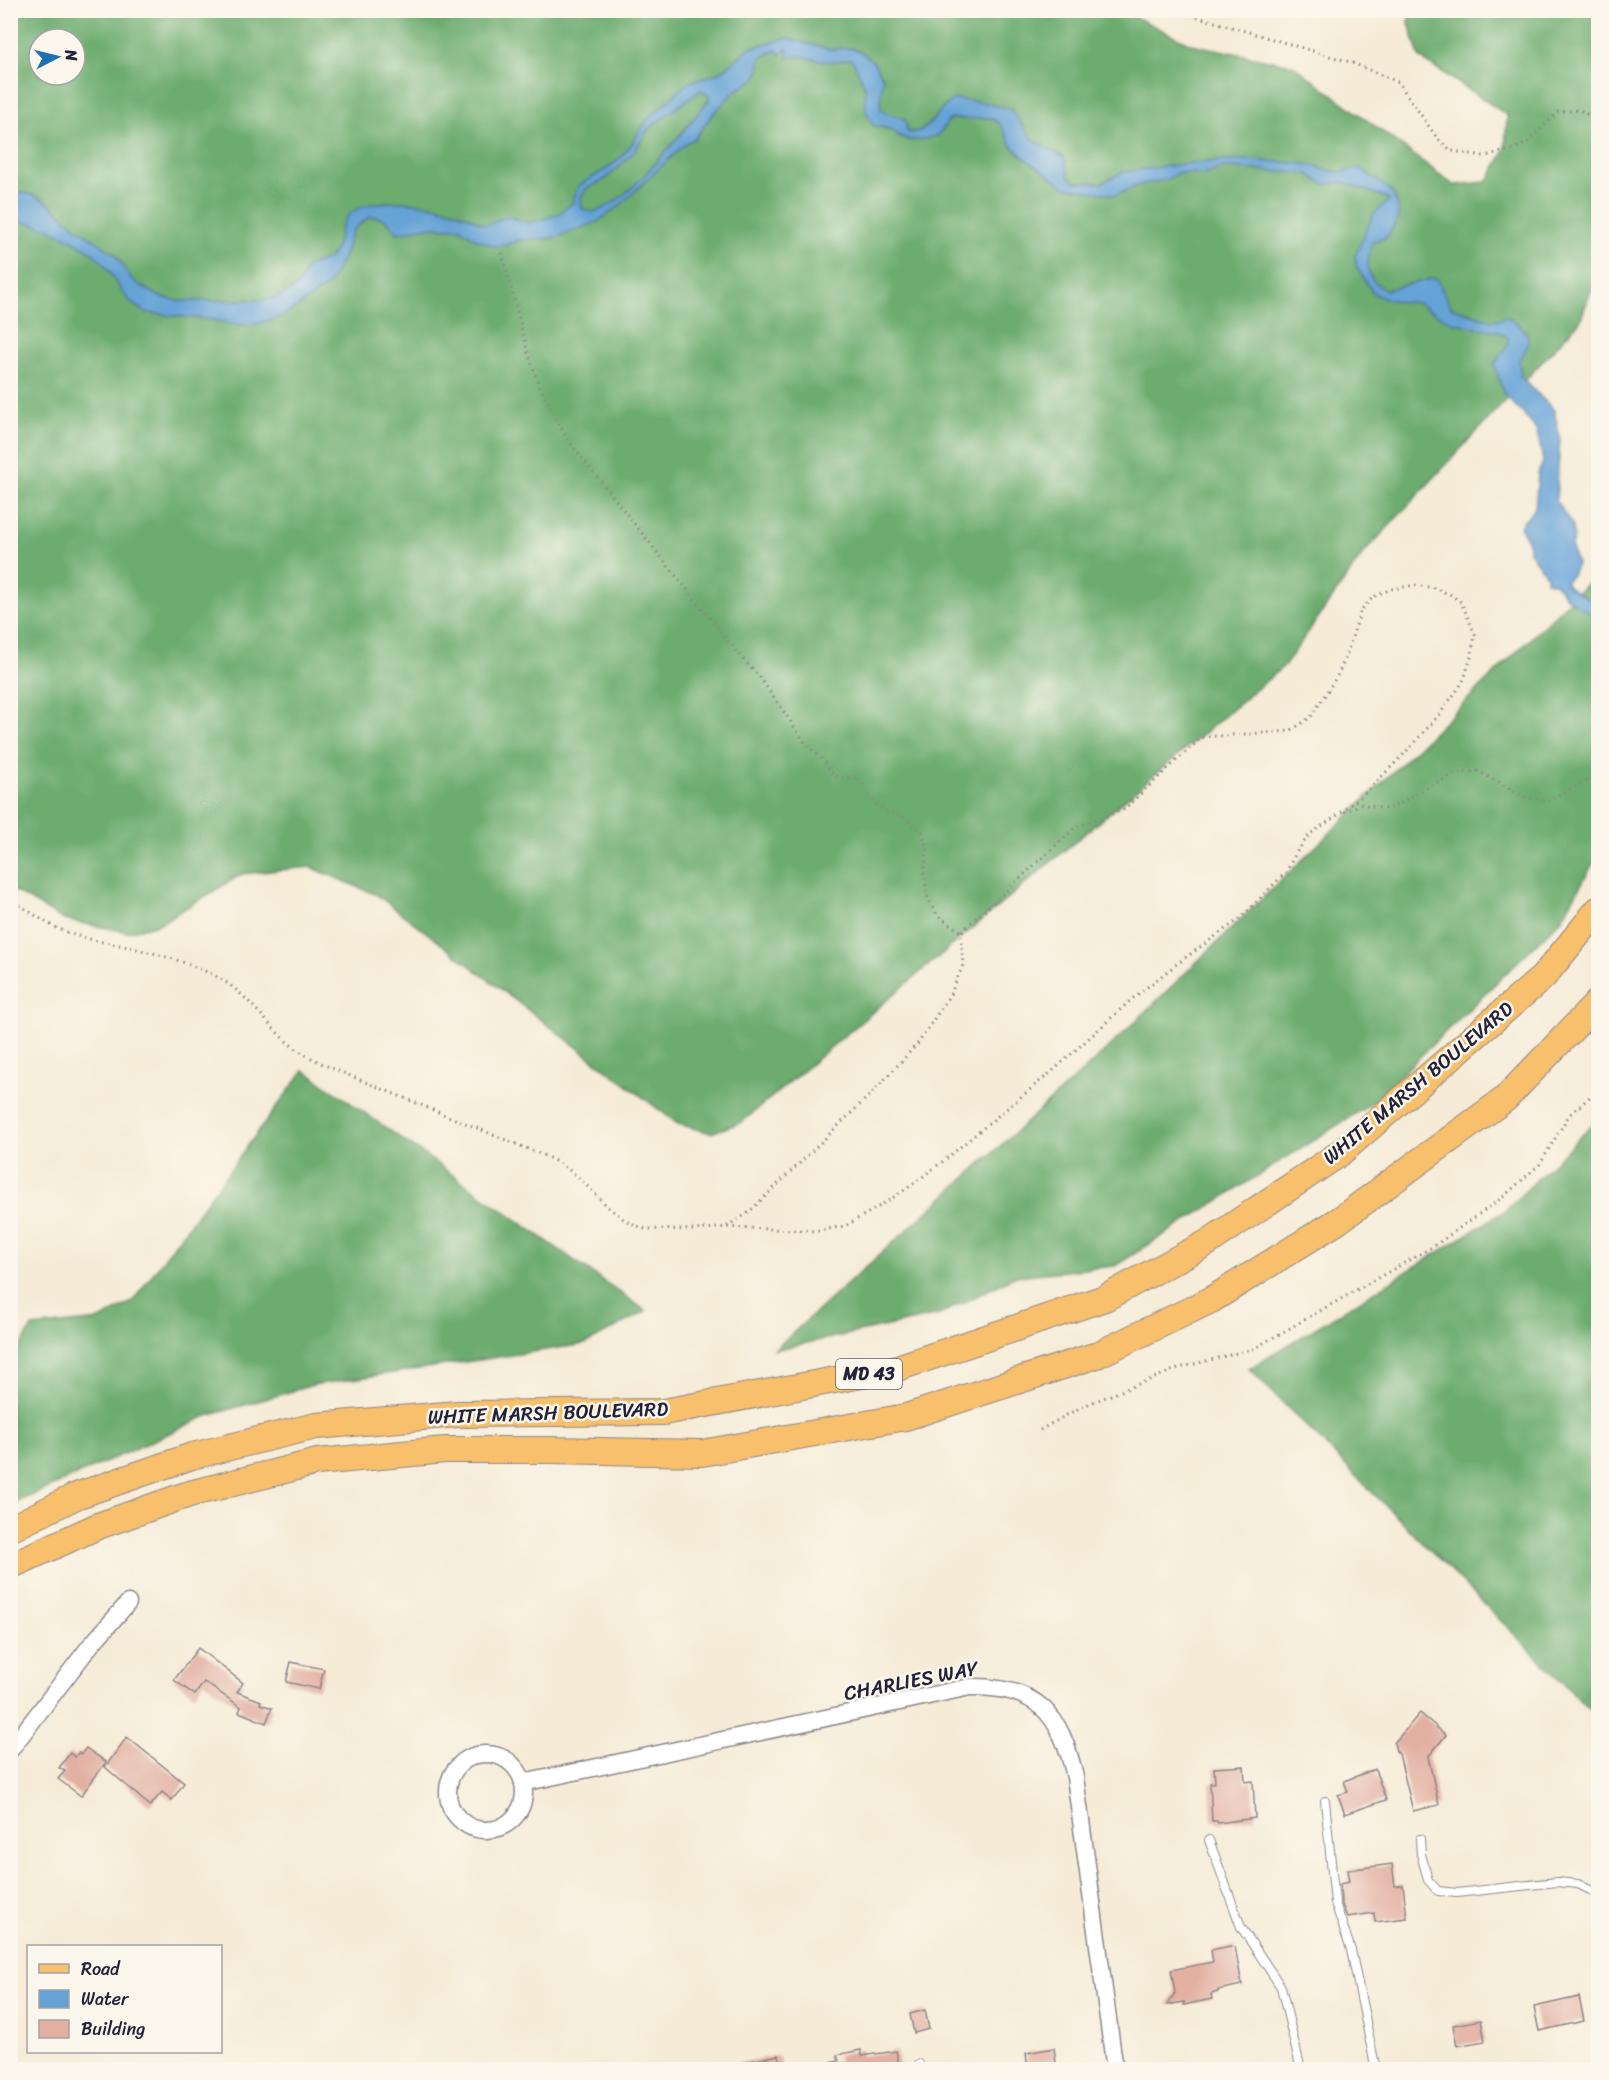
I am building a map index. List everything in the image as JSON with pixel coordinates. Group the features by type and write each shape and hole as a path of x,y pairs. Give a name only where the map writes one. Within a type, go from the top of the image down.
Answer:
{"main road":[{"name":"WHITE MARSH BOULEVARD","path":"10,1529 76,1496 192,1456 316,1426 458,1414 663,1412 894,1369 1105,1298 1207,1243 1339,1154 1543,976 1599,910"},
{"name":"WHITE MARSH BOULEVARD","path":"10,1566 98,1526 189,1494 317,1462 445,1450 702,1454 906,1417 1097,1355 1211,1300 1338,1221 1505,1099 1599,1002"}],"street":[{"path":"10,1750 90,1646 128,1603"},
{"name":"CHARLIES WAY","path":"523,1783 970,1687 992,1687 1020,1693 1040,1705 1056,1722 1069,1747 1115,2070"},
{"path":"485,1753 504,1758 518,1771 523,1783 524,1795 518,1812 505,1825 493,1829 475,1828 459,1819 452,1810 448,1797 448,1784 453,1772 461,1762 485,1753"}],"lane":[{"path":"1325,1801 1335,1903 1351,1950 1376,2070"},
{"path":"1420,1839 1421,1854 1428,1880 1438,1891 1457,1893 1557,1882 1578,1884 1599,1894"},
{"path":"1209,1840 1241,1927 1281,1987 1301,2070"}],"path":[{"path":"1174,10 1350,62 1398,82 1437,138 1452,151 1484,156 1512,150 1528,142 1558,112 1580,110 1599,121"},
{"path":"502,253 537,379 552,414 567,439 735,650 760,678 807,745 822,759 833,774 840,778 860,779 874,802 885,810 905,818 923,833 927,850 924,875 928,899 938,915 961,932"},
{"path":"10,898 68,933 153,953 208,972 234,987 257,1008 284,1040 303,1054 329,1067 519,1144 554,1161 578,1177 609,1208 626,1221 645,1229 695,1230 726,1227 817,1231 845,1226 905,1190 1056,1068 1132,999 1240,918 1286,872 1310,834 1368,790 1404,754 1439,715 1463,682 1475,634 1461,602 1435,588 1415,585 1391,589 1372,597 1361,610 1337,676 1311,717 1290,731 1202,737 1123,810 1076,827 961,932"},
{"path":"1338,815 1361,804 1386,809 1400,804 1454,774 1477,771 1522,796 1547,801 1599,775"},
{"path":"726,1227 747,1214 876,1089 919,1041 951,993 963,965 961,932"},
{"path":"1040,1430 1081,1407 1179,1368 1253,1349 1434,1246 1503,1197 1540,1164 1569,1115 1599,1090"}],"green space":[{"path":"11,11 1123,11 1191,44 1293,65 1454,185 1487,182 1505,150 1507,115 1419,57 1409,23 1410,11 1598,11 1598,272 1580,321 1363,554 1285,665 742,1122 711,1133 678,1124 377,895 310,867 242,874 159,924 128,932 64,920 11,889"},
{"path":"1598,573 1598,855 1561,920 1371,1104 1115,1266 1016,1276 939,1315 774,1350 1103,1053"},
{"path":"304,1070 646,1311 585,1344 313,1385 207,1416 11,1505 11,1363 32,1327 100,1320 132,1302"},
{"path":"1598,1119 1598,1718 1249,1369 1505,1211"}],"water":[{"path":"787,38 829,49 852,48 863,53 874,63 883,78 880,107 884,112 905,119 908,132 916,132 928,125 948,103 955,99 1010,109 1031,137 1039,144 1064,157 1069,177 1076,182 1101,183 1123,172 1190,163 1247,160 1298,163 1341,172 1360,168 1389,189 1398,207 1398,219 1387,237 1374,241 1370,247 1369,271 1376,283 1385,290 1437,279 1453,308 1491,320 1507,317 1520,326 1527,335 1528,346 1519,360 1521,377 1554,410 1560,438 1556,501 1572,525 1574,537 1571,546 1577,564 1572,575 1565,582 1570,588 1598,604 1598,619 1566,597 1555,583 1546,581 1546,575 1529,551 1529,545 1520,526 1535,508 1538,474 1543,462 1537,432 1530,421 1504,394 1494,364 1508,345 1508,338 1499,332 1451,322 1417,303 1401,302 1373,293 1357,268 1355,256 1373,215 1389,200 1343,182 1323,184 1308,174 1223,168 1207,174 1178,173 1166,180 1140,185 1116,195 1070,188 1022,156 1012,146 1000,124 991,118 952,119 948,121 939,135 921,140 909,140 899,136 893,130 873,125 866,111 865,87 851,59 829,62 799,56 787,58 786,48 781,55 776,50 762,57 755,79 734,92 695,138 685,144 618,207 597,222 554,238 519,240 506,245 494,246 478,240 460,228 426,227 398,233 386,220 369,217 352,231 344,256 329,284 279,318 256,324 238,325 148,313 127,298 108,269 84,247 46,229 11,221 11,191 33,195 46,201 77,228 115,254 131,278 139,285 161,297 178,301 263,300 277,297 292,290 299,283 308,266 329,258 333,254 341,228 348,215 361,207 378,203 417,203 452,210 486,225 507,216 530,223 559,214 573,202 580,185 621,157 647,120 688,83 721,72 750,48","holes":["701,90 709,95 709,100 672,145 625,194 610,205 596,211 582,209 581,197 586,189 604,180 619,167 635,150 648,129"]}],"building":[{"path":"198,1648 243,1683 237,1692 272,1708 266,1723 239,1712 241,1707 204,1682 195,1695 174,1680"},
{"path":"291,1662 324,1669 319,1689 286,1682"},
{"path":"1420,1713 1446,1735 1428,1757 1439,1805 1413,1811 1399,1754 1394,1743"},
{"path":"127,1737 184,1783 172,1800 162,1792 150,1806 105,1767"},
{"path":"86,1748 106,1762 81,1796 58,1779 65,1771 59,1768 70,1753 75,1757"},
{"path":"1244,1766 1245,1782 1253,1781 1255,1818 1218,1823 1212,1821 1210,1783 1215,1783 1214,1768"},
{"path":"1375,1769 1386,1800 1345,1814 1338,1795 1348,1792 1344,1781"},
{"path":"1392,1864 1395,1886 1403,1885 1407,1918 1375,1922 1374,1913 1347,1917 1341,1902 1340,1884 1349,1882 1347,1870"},
{"path":"1235,1947 1242,1985 1218,1990 1211,1994 1212,1999 1184,2005 1184,2002 1167,2005 1175,1993 1171,1970 1213,1962 1211,1950"},
{"path":"1579,1997 1584,2021 1539,2031 1534,2007"},
{"path":"925,2010 929,2029 914,2033 910,2014"},
{"path":"1481,2020 1485,2041 1457,2046 1453,2025"},
{"path":"1054,2048 1057,2070 1028,2070 1026,2053"},
{"path":"861,2050 862,2056 896,2051 900,2070 828,2070 827,2063 839,2061 837,2055"},
{"path":"779,2055 782,2070 741,2070 740,2063"}]}
